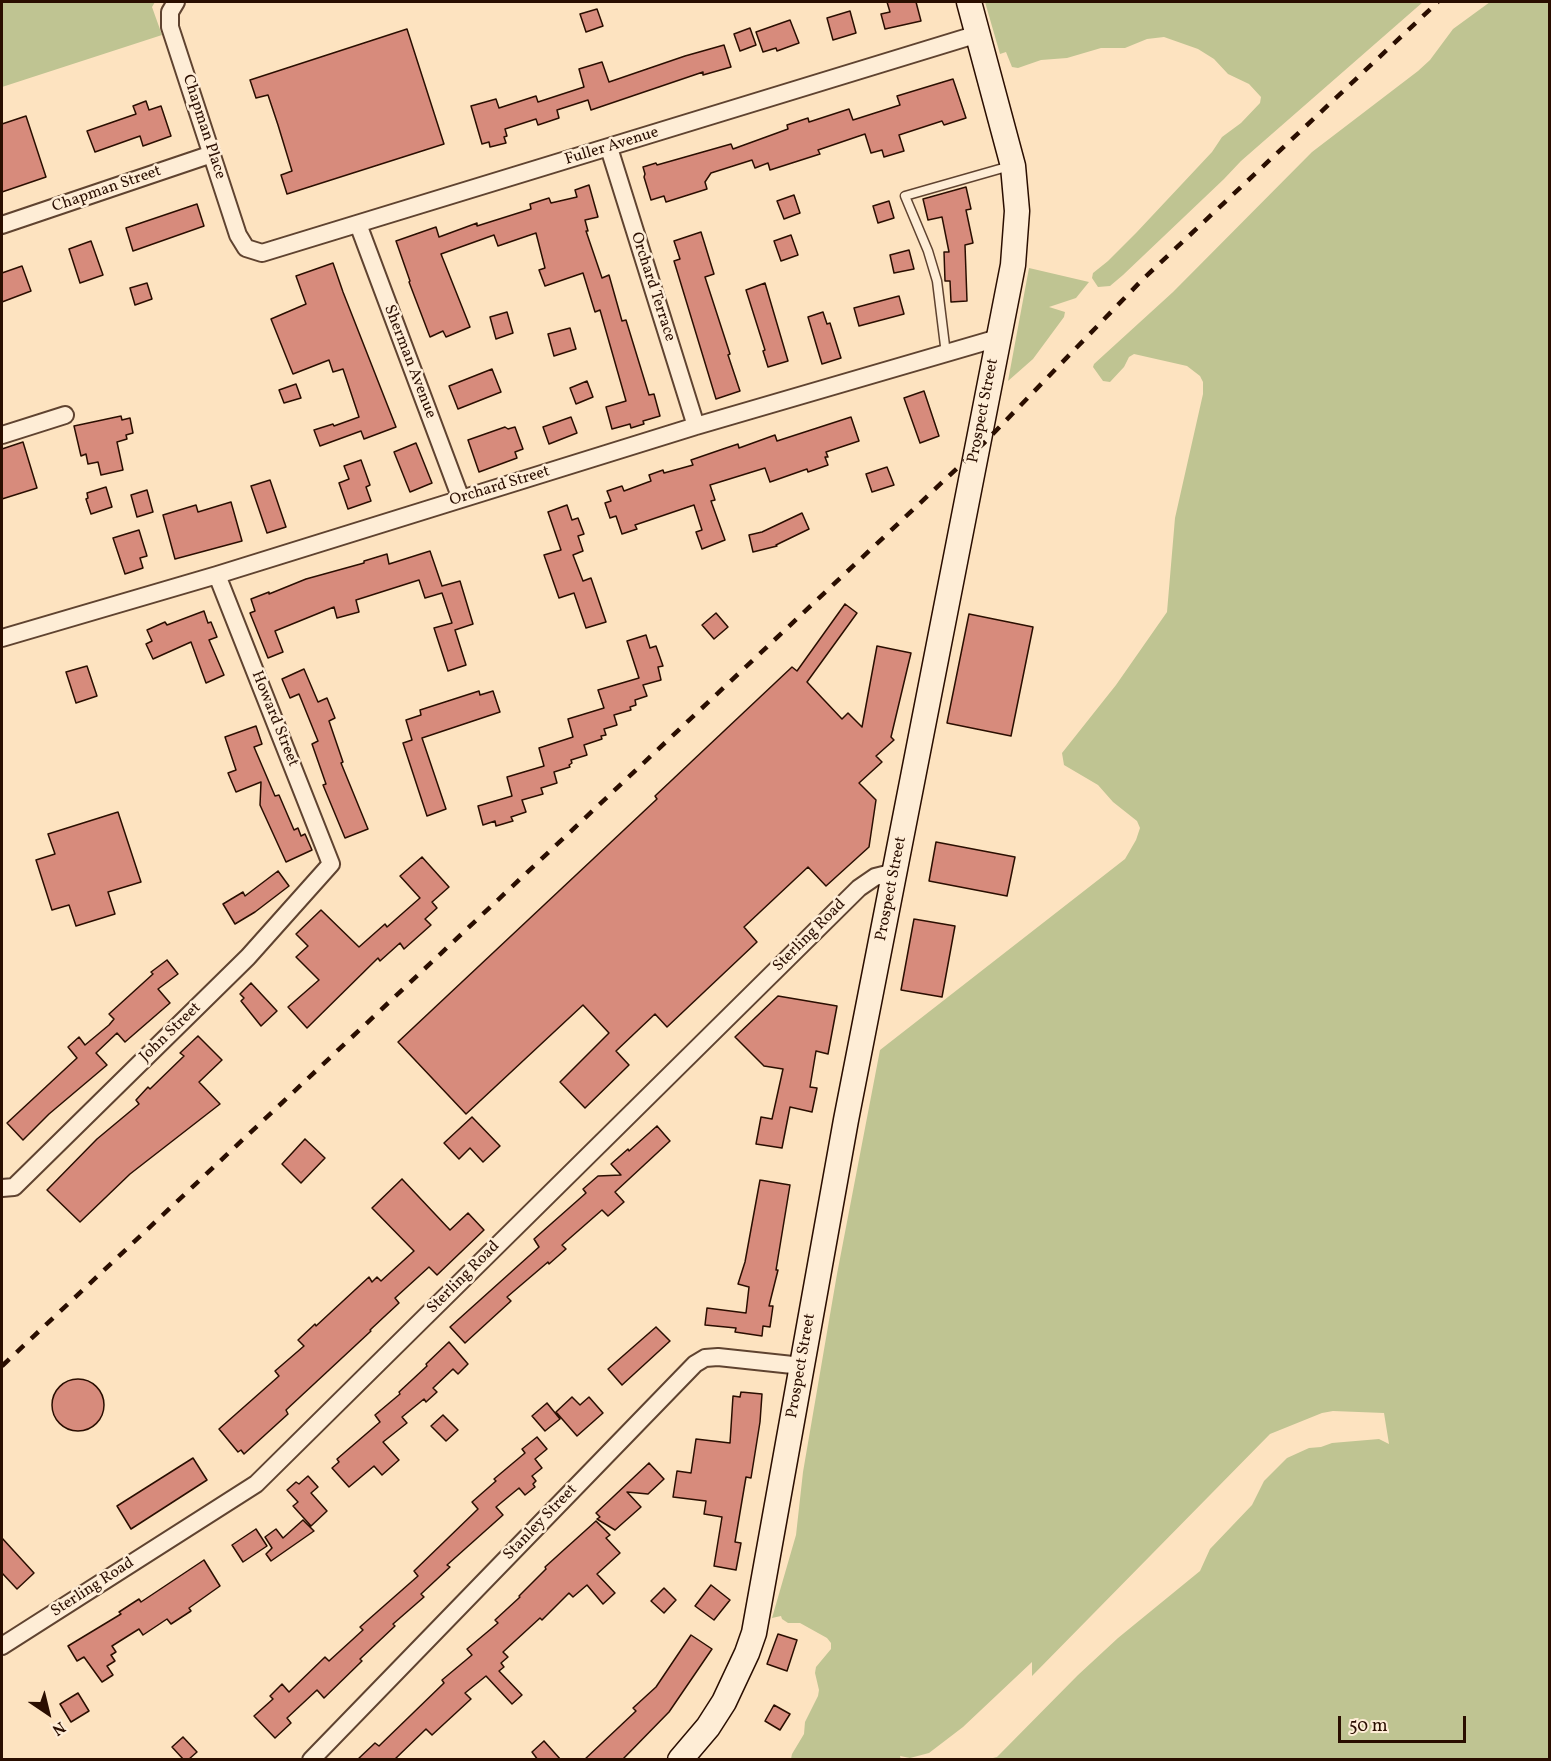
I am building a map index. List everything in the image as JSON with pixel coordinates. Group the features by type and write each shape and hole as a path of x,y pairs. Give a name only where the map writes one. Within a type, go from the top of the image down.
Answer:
{"main road":[{"name":"Prospect Street","path":"680,1760 708,1727 724,1702 743,1664 754,1633 844,1131 1016,238 1017,211 1013,166 969,2"}],"street":[{"name":"Chapman Place","path":"174,3 170,12 170,27 238,235 246,248"},
{"name":"Fuller Avenue","path":"246,248 262,253 270,252 978,34"},
{"name":"Orchard Terrace","path":"609,148 696,426"},
{"name":"Chapman Street","path":"2,225 212,154"},
{"name":"Sherman Avenue","path":"358,224 461,499"},
{"name":"Orchard Street","path":"2,638 217,575 696,426 998,338"},
{"path":"2,435 65,415"},
{"name":"Howard Street","path":"217,575 331,864"},
{"name":"John Street","path":"2,1188 14,1187 231,974 331,864"},
{"name":"Sterling Road","path":"2,1646 256,1484 859,888 875,878 895,872"},
{"name":"Stanley Street","path":"311,1760 695,1364 705,1359 718,1357 802,1366"}],"lane":[{"path":"946,354 937,281 928,251 905,196 1013,166"}],"green space":[{"path":"2,2 155,2 152,7 162,35 2,87"},
{"path":"985,2 1423,2 1241,161 1123,275 1110,286 1098,287 1092,278 1093,273 1136,233 1212,152 1222,137 1241,123 1260,103 1261,97 1249,84 1228,74 1214,59 1198,49 1164,37 1147,39 1125,48 1101,48 1067,58 1041,60 1018,68 1012,67 1006,52 1000,54"},
{"path":"1490,2 1550,2 1549,1759 989,1759 997,1757 1118,1638 1200,1571 1210,1549 1252,1505 1264,1481 1287,1458 1309,1448 1332,1443 1379,1439 1389,1444 1384,1413 1333,1411 1322,1413 1270,1434 1032,1676 1032,1662 963,1727 929,1753 910,1758 900,1756 901,1760 791,1759 804,1734 805,1722 818,1696 816,1667 831,1649 831,1643 827,1638 800,1623 788,1623 781,1616 772,1618 796,1535 803,1472 837,1274 880,1050 1125,859 1140,828 1137,821 1113,802 1098,785 1064,765 1062,753 1116,685 1167,612 1175,518 1203,394 1203,382 1200,376 1187,366 1134,354 1129,357 1124,367 1110,382 1103,381 1093,367 1094,364 1173,292 1312,152 1418,71 1430,60 1453,29"},
{"path":"1029,268 1089,282 1076,298 1049,307 1065,312 1064,317 1033,359 1008,381"}],"building":[{"path":"887,2 916,2 921,21 885,29 881,14 890,12"},
{"path":"597,9 603,26 586,32 580,14"},
{"path":"850,11 856,33 833,40 827,18"},
{"path":"790,20 799,43 777,51 776,48 763,52 756,32"},
{"path":"750,28 756,45 740,51 734,34"},
{"path":"407,29 444,144 287,194 281,175 292,171 278,125 268,95 256,98 250,80"},
{"path":"724,45 731,67 703,75 703,72 591,110 588,100 557,110 559,118 538,125 536,119 505,129 506,143 490,147 489,142 482,144 471,106 496,99 499,108 536,96 538,102 584,87 579,69 602,62 609,82"},
{"path":"953,79 966,118 944,125 942,121 899,135 904,151 884,157 882,150 871,153 865,134 818,150 820,154 770,170 768,163 755,168 752,160 711,173 705,182 707,189 666,202 664,196 651,200 643,167 731,144 733,149 788,129 787,125 808,118 809,122 849,109 853,120 900,105 897,96"},
{"path":"146,101 149,110 161,106 171,136 143,146 140,136 95,152 87,131 136,114 133,106"},
{"path":"26,116 46,177 2,192 2,124"},
{"path":"589,185 598,217 585,220 588,231 586,231 602,278 609,275 622,321 626,320 649,395 654,394 660,416 643,421 644,424 631,428 630,424 612,429 606,407 626,401 600,310 595,312 583,273 545,286 539,270 545,268 536,233 498,246 494,235 441,254 470,327 446,337 443,331 430,337 396,241 436,227 439,237 477,223 477,226 531,209 530,204 549,198 551,203 577,197 575,190"},
{"path":"966,187 971,209 966,210 973,243 965,245 967,301 951,302 950,281 945,281 944,252 949,252 942,217 928,220 923,199"},
{"path":"794,195 800,213 784,219 777,201"},
{"path":"889,201 894,218 878,223 873,206"},
{"path":"197,204 204,226 133,251 126,228"},
{"path":"701,232 714,274 705,277 740,391 716,399 674,261 680,259 674,241"},
{"path":"791,235 798,255 781,261 774,241"},
{"path":"91,241 103,275 80,283 69,249"},
{"path":"909,250 914,269 894,273 890,255"},
{"path":"333,263 396,427 364,439 361,431 320,446 314,430 359,417 343,369 333,372 329,360 293,374 271,319 306,304 296,276"},
{"path":"22,266 31,291 2,302 2,273"},
{"path":"147,283 152,299 135,305 130,288"},
{"path":"765,283 788,361 768,367 746,290"},
{"path":"899,296 904,314 859,326 854,308"},
{"path":"507,312 513,333 496,339 490,317"},
{"path":"823,312 827,324 830,323 841,358 822,364 808,317"},
{"path":"570,328 576,349 554,356 548,334"},
{"path":"492,369 501,392 458,409 449,386"},
{"path":"587,381 593,397 576,404 570,388"},
{"path":"296,384 301,398 284,403 279,390"},
{"path":"924,391 939,436 920,443 904,398"},
{"path":"121,416 122,420 130,418 133,433 126,435 127,439 117,442 123,470 101,475 98,462 88,464 86,454 81,456 74,426"},
{"path":"571,417 577,433 549,444 543,427"},
{"path":"851,417 859,441 826,452 828,465 808,472 807,469 770,482 765,468 710,485 715,500 711,501 725,540 702,549 696,532 702,530 694,505 635,525 637,529 622,534 616,516 610,518 605,503 611,501 607,491 622,486 624,491 651,481 649,475 693,465 691,460 738,444 739,448 775,435 777,441"},
{"path":"505,427 508,429 515,427 523,449 515,452 517,458 479,472 468,440"},
{"path":"23,442 37,488 2,499 2,449"},
{"path":"416,443 432,483 410,492 394,452"},
{"path":"361,460 370,485 366,487 371,501 348,509 339,483 349,479 344,466"},
{"path":"887,467 894,485 872,492 866,474"},
{"path":"270,480 286,527 267,533 251,486"},
{"path":"106,487 112,507 91,514 86,499 88,498 87,493"},
{"path":"147,490 153,512 137,517 131,495"},
{"path":"231,502 242,541 175,559 163,515 196,505 198,512"},
{"path":"567,505 572,520 578,518 584,534 578,536 583,551 573,555 583,581 591,578 606,622 586,628 574,593 559,598 544,555 561,550 548,512"},
{"path":"802,513 809,529 777,546 753,552 749,535 762,532"},
{"path":"139,530 147,556 140,558 143,568 125,574 113,538"},
{"path":"430,551 442,586 460,581 473,624 455,630 466,665 448,671 434,628 452,623 442,593 425,598 419,580 356,600 359,612 337,618 334,607 275,631 283,652 268,658 250,613 255,611 251,599 387,554 389,564"},
{"path":"845,604 857,613 807,682 842,719 848,713 862,727 877,646 911,653 891,737 894,740 876,756 882,762 859,783 876,800 869,847 826,886 808,867 744,927 757,942 667,1027 655,1014 616,1051 629,1065 585,1108 560,1082 609,1033 583,1005 466,1114 398,1042 657,799 655,796 792,667 797,671"},
{"path":"204,611 217,637 209,640 224,675 206,683 191,642 153,659 146,644 152,641 147,630 165,622 167,625"},
{"path":"716,613 728,627 714,639 702,625"},
{"path":"969,614 1033,627 1011,736 947,723"},
{"path":"646,635 650,648 656,646 663,666 658,667 661,680 643,685 647,696 635,700 636,705 630,707 631,710 614,715 617,725 604,729 606,735 601,736 602,739 584,745 587,755 571,760 570,767 554,772 557,783 541,788 543,794 522,800 526,812 511,817 513,821 496,826 495,821 483,825 478,806 512,796 507,777 544,766 539,748 573,737 568,719 604,708 598,690 639,678 627,641"},
{"path":"87,666 97,696 76,703 66,672"},
{"path":"304,669 318,702 327,698 335,718 329,721 343,762 341,763 368,829 345,838 323,785 326,784 312,744 318,741 299,694 290,698 282,679"},
{"path":"479,691 480,695 493,691 500,712 422,738 446,809 427,816 403,743 412,740 406,720 421,715 420,710"},
{"path":"256,726 262,744 254,747 275,796 279,795 294,830 298,828 301,836 305,834 312,850 286,862 260,805 261,782 236,792 228,773 236,770 225,737"},
{"path":"118,812 141,882 108,892 115,914 76,926 69,905 52,910 36,860 55,854 48,834"},
{"path":"936,842 1015,857 1007,896 929,881"},
{"path":"422,857 449,887 432,902 437,908 425,919 431,925 404,949 400,943 380,961 378,958 307,1028 288,1007 319,980 296,957 308,946 296,934 321,910 359,947 385,924 387,927 420,898 400,876"},
{"path":"278,871 289,886 235,924 223,904 243,892 245,896"},
{"path":"914,919 955,926 942,997 901,990"},
{"path":"167,960 178,974 158,989 170,1003 125,1042 117,1033 96,1053 107,1065 49,1114 23,1140 7,1123 77,1058 68,1047 79,1037 85,1045 109,1025 114,1019 109,1014 153,974 151,972"},
{"path":"251,983 277,1011 261,1026 241,1001 244,998 240,994"},
{"path":"778,996 837,1006 828,1054 816,1051 810,1087 817,1088 812,1112 790,1107 782,1148 756,1144 761,1117 772,1119 783,1069 764,1066 735,1037"},
{"path":"198,1036 222,1060 199,1082 220,1104 130,1174 80,1222 47,1190 97,1139 139,1104 136,1100 184,1056 180,1053"},
{"path":"472,1117 500,1146 483,1162 470,1148 459,1159 444,1143"},
{"path":"657,1126 670,1141 615,1192 624,1202 608,1216 602,1210 562,1245 566,1249 507,1297 511,1301 465,1343 450,1327 539,1247 534,1239 586,1193 583,1189 598,1176 621,1175 611,1164"},
{"path":"305,1139 325,1158 301,1183 282,1164"},
{"path":"402,1179 450,1230 468,1213 484,1230 437,1275 429,1267 395,1298 399,1303 371,1331 286,1410 288,1414 244,1454 241,1450 238,1452 219,1429 279,1376 275,1371 304,1346 298,1340 315,1324 316,1326 369,1277 372,1282 377,1277 381,1281 414,1251 372,1208"},
{"path":"760,1180 790,1185 776,1270 778,1270 769,1306 773,1306 770,1327 763,1326 762,1336 735,1332 736,1328 705,1325 707,1308 746,1313 749,1287 738,1284 745,1262"},
{"path":"656,1327 670,1341 622,1385 608,1369"},
{"path":"449,1342 468,1364 458,1374 453,1369 433,1388 437,1392 426,1402 424,1399 402,1417 407,1423 383,1442 399,1460 382,1475 374,1466 349,1487 332,1468 339,1462 337,1459 380,1422 375,1415 400,1394 399,1392"},
{"path":"78,1379 88,1381 96,1387 102,1395 104,1405 102,1415 96,1423 88,1429 78,1431 68,1429 60,1423 54,1415 52,1405 54,1395 60,1387 68,1381"},
{"path":"741,1392 762,1394 751,1478 746,1477 735,1542 741,1543 736,1570 714,1566 722,1517 704,1514 706,1501 673,1497 677,1471 691,1473 696,1439 730,1443 733,1396 740,1397"},
{"path":"572,1397 580,1405 589,1397 603,1413 577,1436 556,1412"},
{"path":"547,1403 560,1419 545,1431 532,1416"},
{"path":"443,1415 458,1430 446,1441 431,1426"},
{"path":"537,1437 547,1449 535,1459 542,1468 532,1476 536,1481 533,1484 535,1487 525,1495 519,1488 496,1507 503,1515 447,1565 450,1567 421,1594 424,1597 393,1624 395,1626 324,1698 317,1690 287,1718 291,1723 275,1738 254,1716 273,1699 270,1696 282,1684 289,1692 325,1657 329,1661 363,1630 360,1627 418,1576 414,1571 478,1509 472,1502 496,1481 494,1479 525,1453 522,1449"},
{"path":"193,1458 207,1480 131,1529 117,1506"},
{"path":"649,1463 664,1479 648,1494 627,1492 641,1507 615,1530 597,1519 600,1517 596,1513"},
{"path":"308,1476 318,1487 311,1493 327,1511 311,1526 293,1506 298,1502 287,1490"},
{"path":"303,1520 314,1531 271,1561 266,1554 272,1548 265,1537 276,1529 283,1538"},
{"path":"596,1521 610,1535 606,1538 620,1553 597,1574 615,1593 603,1604 587,1585 573,1597 569,1593 542,1620 540,1618 503,1652 508,1657 501,1663 504,1667 499,1671 522,1695 512,1704 486,1676 465,1693 471,1699 432,1735 426,1729 394,1760 357,1760 375,1743 379,1746 444,1683 442,1680 472,1655 467,1649 498,1623 495,1620 520,1597 546,1569 545,1567"},
{"path":"256,1529 267,1546 243,1562 232,1545"},
{"path":"2,1538 34,1573 17,1589 2,1573"},
{"path":"204,1560 220,1586 189,1608 191,1611 171,1624 167,1619 143,1635 139,1629 112,1646 116,1652 111,1655 115,1661 107,1666 113,1675 102,1682 84,1657 77,1661 68,1646 121,1614 119,1612 139,1599 141,1602"},
{"path":"711,1585 730,1600 714,1620 695,1606"},
{"path":"664,1588 676,1600 664,1613 651,1601"},
{"path":"778,1634 797,1640 787,1671 767,1664"},
{"path":"691,1635 712,1649 669,1712 622,1760 584,1760 636,1711 633,1708 656,1687"},
{"path":"78,1693 89,1711 71,1722 60,1704"},
{"path":"774,1705 790,1714 780,1730 765,1721"},
{"path":"183,1737 197,1752 188,1760 184,1760 172,1747"},
{"path":"544,1741 561,1760 538,1760 532,1752"}],"railway":[{"path":"2,1366 985,442 1143,279 1438,2"}]}
